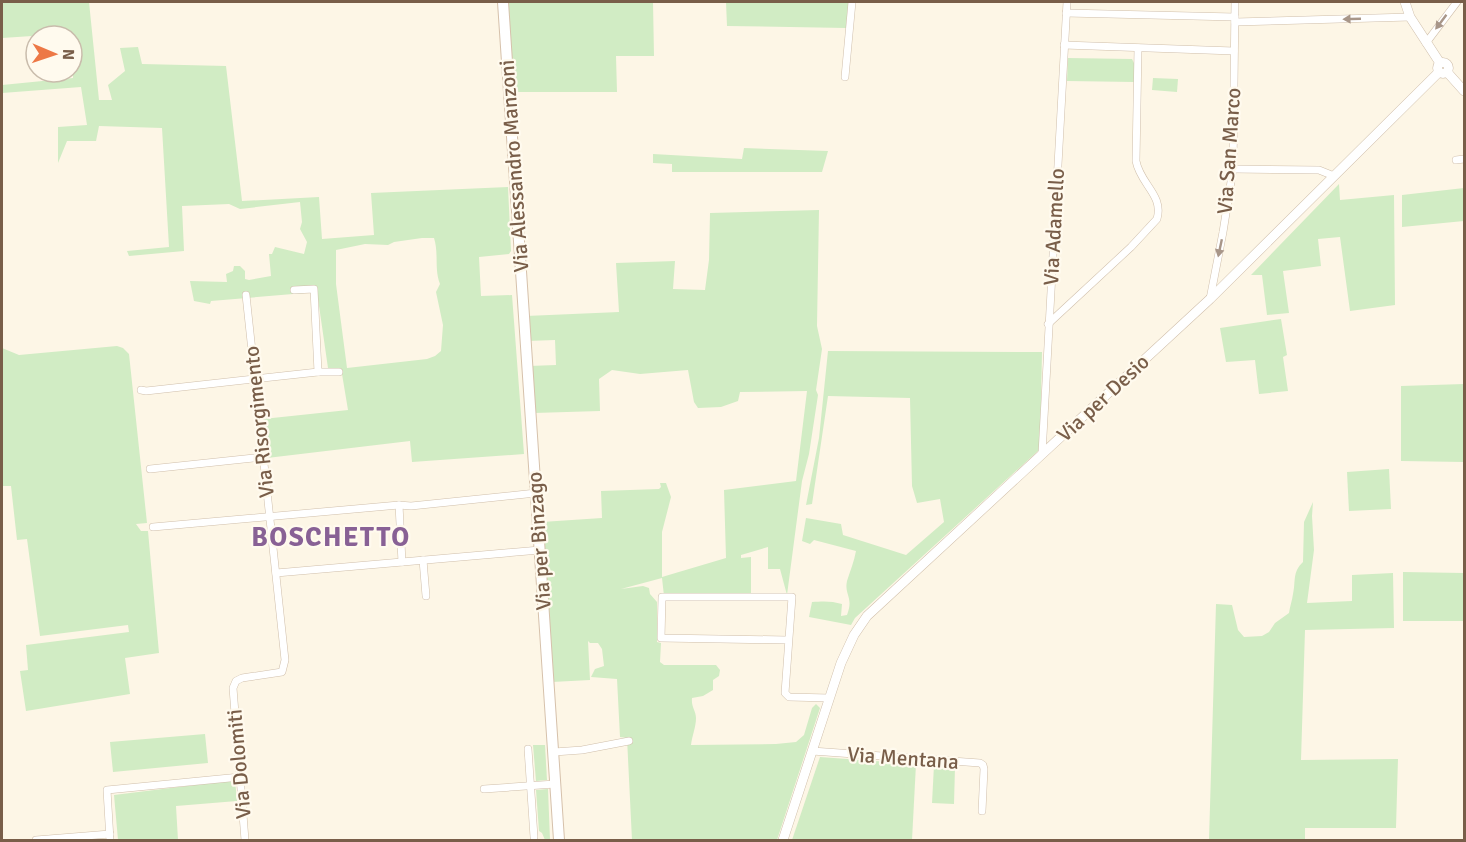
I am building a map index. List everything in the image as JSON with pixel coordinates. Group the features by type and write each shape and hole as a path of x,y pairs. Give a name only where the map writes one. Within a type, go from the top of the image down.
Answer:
{"main road":[{"name":"Via Alessandro Manzoni","path":"503,2 524,331"},
{"name":"Via per Binzago","path":"524,331 559,840"}],"street":[{"path":"845,76 852,2"},
{"name":"Via Adamello","path":"1042,454 1067,2"},
{"name":"Via San Marco","path":"1210,299 1233,169 1235,2"},
{"path":"1405,2 1410,17 1442,69 1464,91"},
{"path":"1425,43 1457,2"},
{"path":"1066,13 1235,20 1410,17"},
{"path":"1065,45 1234,51"},
{"path":"1048,324 1131,247 1157,219 1157,199 1139,174 1136,161 1138,48"},
{"name":"Via per Desio","path":"783,840 847,648 867,616 1210,299 1442,69"},
{"path":"1456,160 1464,159"},
{"path":"1233,169 1319,170 1334,176"},
{"path":"294,290 314,289 318,372"},
{"name":"Via Risorgimento","path":"233,688 236,681 242,678 282,672 285,666 246,295"},
{"path":"141,390 318,372 339,372"},
{"path":"150,469 263,457"},
{"path":"153,527 411,506 536,493"},
{"path":"399,506 402,562"},
{"path":"276,573 540,550"},
{"path":"423,560 426,596"},
{"path":"788,640 661,638 662,597 792,597 786,696 829,698"},
{"name":"Via Dolomiti","path":"233,688 245,840"},
{"path":"554,752 582,750 629,741"},
{"path":"528,749 534,837"},
{"name":"Via Mentana","path":"812,751 980,763 984,769 982,811"},
{"path":"36,840 110,837 107,790 240,777"},
{"path":"484,789 555,784"}],"green space":[{"path":"2,2 89,2 99,100 112,100 108,85 125,71 120,48 138,47 142,64 226,66 242,201 319,197 322,239 374,235 371,193 508,187 511,251 509,254 479,257 481,296 512,295 524,454 412,462 410,441 267,458 263,419 348,410 341,368 328,368 317,292 211,301 210,304 194,301 190,281 227,282 226,274 233,271 234,266 240,266 245,271 245,279 271,276 269,254 272,254 275,247 304,254 307,242 300,229 302,222 300,202 240,209 229,204 182,206 184,251 129,256 127,251 169,247 162,128 99,126 96,141 67,141 58,163 58,127 87,125 81,87 2,93 2,85 24,83 84,84 84,24 24,24 24,37 2,38","holes":["422,238 434,238 440,284 436,292 443,325 441,351 427,359 347,368 336,284 336,250 365,244 388,245"]},
{"path":"507,2 653,2 654,56 616,56 617,92 512,92"},
{"path":"726,2 849,2 846,28 727,26"},
{"path":"1068,58 1132,59 1134,82 1067,81"},
{"path":"1153,78 1178,79 1177,92 1152,90"},
{"path":"744,148 828,151 822,172 672,172 672,164 653,163 653,154 742,159"},
{"path":"1339,184 1340,200 1394,195 1395,305 1350,311 1340,237 1318,239 1321,266 1283,271 1289,313 1267,315 1262,275 1251,275"},
{"path":"1464,188 1464,221 1402,227 1402,195"},
{"path":"819,210 817,326 822,349 816,390 818,395 809,454 802,481 787,595 780,569 768,569 768,547 741,555 741,558 751,557 751,595 664,596 662,578 621,589 643,586 649,588 650,594 657,602 657,642 661,643 660,662 664,665 716,665 720,670 719,676 713,680 713,690 703,696 692,698 696,718 691,745 796,742 804,735 812,708 816,704 820,708 777,840 632,840 627,738 620,737 617,679 591,677 595,669 604,666 602,649 598,643 588,641 590,680 552,682 542,522 602,518 601,491 659,489 660,483 666,483 671,497 662,532 662,577 726,558 724,490 796,481 807,391 740,392 738,401 721,407 698,408 694,402 688,370 640,374 612,370 599,379 600,411 534,413 529,366 556,365 555,340 527,341 526,316 619,312 616,263 675,261 673,289 705,290 709,260 710,213"},
{"path":"1281,319 1287,355 1283,357 1288,391 1259,394 1255,360 1226,362 1220,328"},
{"path":"117,346 129,354 147,523 136,524 141,531 148,531 159,653 125,658 130,694 26,711 20,671 28,670 26,645 129,632 128,625 40,636 27,539 17,540 11,486 2,486 2,348 19,355"},
{"path":"828,351 1042,352 1040,449 855,618 851,625 809,617 812,602 842,604 841,616 847,615 850,604 847,581 856,551 814,540 810,544 802,541 806,518 841,524 843,535 906,555 944,522 940,499 917,503 912,486 910,398 828,396 812,504 806,505 819,438"},
{"path":"1464,384 1464,462 1401,461 1401,386"},
{"path":"1389,469 1391,509 1349,511 1347,472"},
{"path":"1313,502 1314,550 1307,603 1352,601 1352,575 1393,573 1394,628 1305,630 1301,760 1398,759 1396,828 1305,828 1305,840 1209,840 1216,604 1232,605 1238,630 1244,637 1262,636 1289,613 1296,573 1303,562 1304,522"},
{"path":"1403,572 1464,573 1464,621 1403,621"},
{"path":"205,734 208,763 113,772 110,742"},
{"path":"533,745 545,745 547,780 536,781"},
{"path":"820,757 916,764 912,840 792,840"},
{"path":"934,765 955,767 954,804 932,803"},
{"path":"235,780 237,801 176,806 178,840 118,840 114,795"},
{"path":"548,789 550,840 545,840 539,831 536,790"}],"district":[{"name":"BOSCHETTO","path":"331,537"}]}
